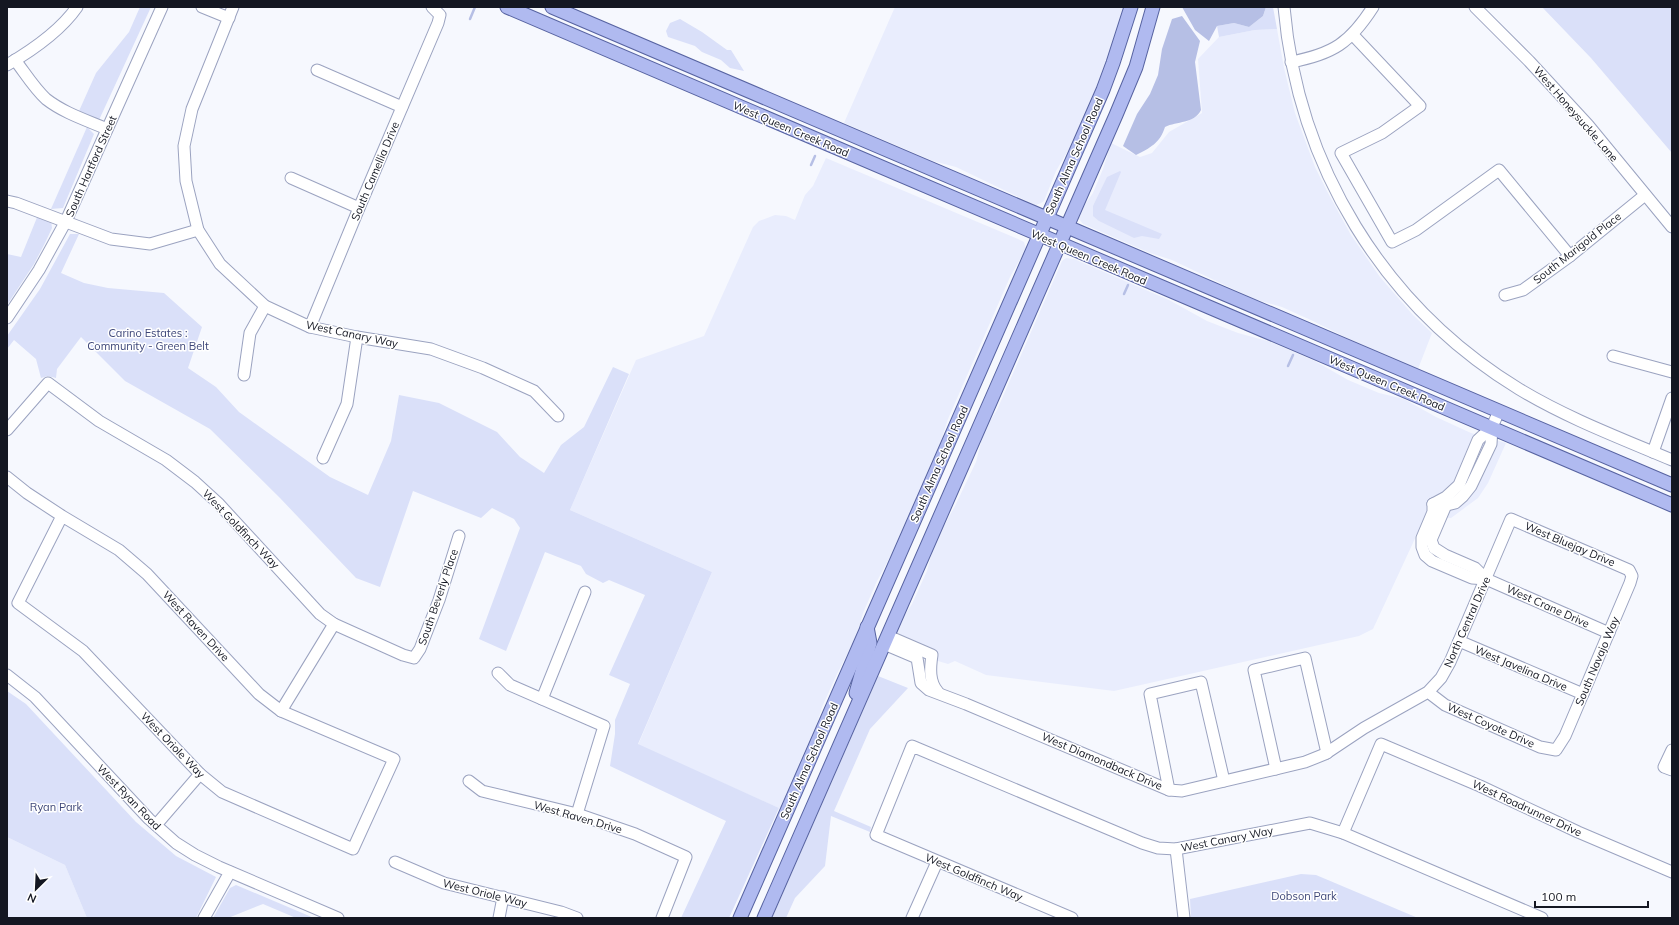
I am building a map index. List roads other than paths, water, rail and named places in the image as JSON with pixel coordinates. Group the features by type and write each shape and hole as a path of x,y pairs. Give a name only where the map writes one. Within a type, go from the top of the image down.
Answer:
{"main road":[{"name":"West Queen Creek Road","path":"507,7 1672,505"},
{"name":"West Queen Creek Road","path":"552,7 1672,485"},
{"name":"South Alma School Road","path":"740,918 1103,90 1130,7"},
{"name":"South Alma School Road","path":"764,918 1128,86 1153,7"},
{"path":"862,159 897,167 930,179 937,177 940,173"},
{"path":"852,717 856,689 870,643 867,627"}],"street":[{"path":"77,7 65,21 27,53 11,62 46,98 66,112 107,129"},
{"name":"South Hartford Street","path":"7,318 39,270 66,221 162,7"},
{"path":"202,7 228,18"},
{"name":"West Canary Way","path":"233,7 192,109 184,146 186,181 198,230 220,264 265,306 310,327 357,337 431,349 483,368 534,391 558,416"},
{"path":"1284,7 1291,62 1299,96 1313,141 1325,170 1362,238 1416,306 1456,344 1519,389 1574,418 1672,460"},
{"path":"1291,62 1326,53 1343,43 1352,35 1373,7"},
{"name":"West Honeysuckle Lane","path":"1475,7 1529,61 1588,126 1672,227"},
{"name":"South Camellia Drive","path":"310,327 438,23 436,11"},
{"path":"1352,35 1420,106 1382,133 1342,154 1392,242 1416,230 1499,170 1570,256"},
{"path":"317,70 402,107"},
{"path":"291,178 359,208"},
{"name":"South Marigold Place","path":"1505,295 1524,290 1570,256 1646,195"},
{"path":"7,201 112,238 150,244 198,230"},
{"path":"244,375 250,333 265,306"},
{"path":"323,458 347,404 357,337"},
{"path":"1613,356 1672,372"},
{"name":"West Goldfinch Way","path":"7,430 48,383 99,421 166,460 195,482 218,502 320,614 334,624 403,655 414,658"},
{"path":"1653,452 1672,398"},
{"path":"1433,504 1443,506 1455,503 1471,486 1491,444 1492,427 1499,411"},
{"path":"1433,504 1446,496 1459,485 1478,440 1492,427"},
{"name":"West Raven Drive","path":"7,477 27,493 62,516 119,550 147,574 259,694 281,711 394,759 353,849"},
{"name":"West Crane Drive","path":"1433,504 1433,512 1422,538 1422,547 1425,555 1432,560 1472,578 1486,579 1609,633"},
{"name":"West Crane Drive","path":"1446,505 1431,540 1434,548 1445,555 1475,568 1486,579"},
{"name":"West Oriole Way","path":"62,516 18,603 83,651 200,774 222,792 353,849"},
{"name":"North Central Drive","path":"1379,719 1428,692 1446,669 1511,519"},
{"name":"West Bluejay Drive","path":"1511,519 1630,570"},
{"name":"South Beverly Place","path":"414,658 420,649 439,600 459,536"},
{"name":"South Navajo Way","path":"1556,750 1565,736 1630,583 1632,576 1630,570"},
{"path":"542,699 585,592"},
{"path":"281,711 334,624"},
{"path":"886,640 932,655 930,672 935,688 938,692"},
{"name":"West Diamondback Drive","path":"886,640 917,658 922,683 929,690 938,692 1169,790 1182,791 1305,762 1326,753 1379,719"},
{"name":"West Javelina Drive","path":"1459,641 1583,694"},
{"path":"1276,769 1254,670 1305,658 1326,753"},
{"path":"498,673 510,685 604,726 577,814"},
{"name":"West Ryan Road","path":"7,676 35,697 149,819 176,843 195,855 230,872 338,918"},
{"path":"1169,790 1150,694 1201,682 1224,781"},
{"name":"West Coyote Drive","path":"1428,692 1445,705 1540,747 1556,750"},
{"name":"West Roadrunner Drive","path":"1343,833 1381,744 1480,786 1578,832 1672,872"},
{"name":"West Canary Way","path":"912,746 1142,843 1158,848 1176,849 1310,823 1343,833 1536,917"},
{"name":"West Goldfinch Way","path":"912,746 876,835 1072,918"},
{"path":"1668,768 1672,750"},
{"path":"156,825 200,774"},
{"name":"West Raven Drive","path":"469,781 482,791 577,814 635,834 686,857 662,918"},
{"path":"1176,849 1184,918"},
{"name":"West Oriole Way","path":"395,862 444,883 561,912 578,918"},
{"path":"912,918 938,862"},
{"path":"204,918 230,872"},
{"path":"499,918 503,897"}],"waterway":[{"path":"470,19 475,7"},
{"path":"811,165 815,156"},
{"path":"1124,294 1128,285"},
{"path":"1288,366 1293,355"}],"park label":[{"name":"Carino Estates : Community - Green Belt","path":"148,339"},
{"name":"Ryan Park","path":"56,807"},
{"name":"Dobson Park","path":"1304,896"}]}
